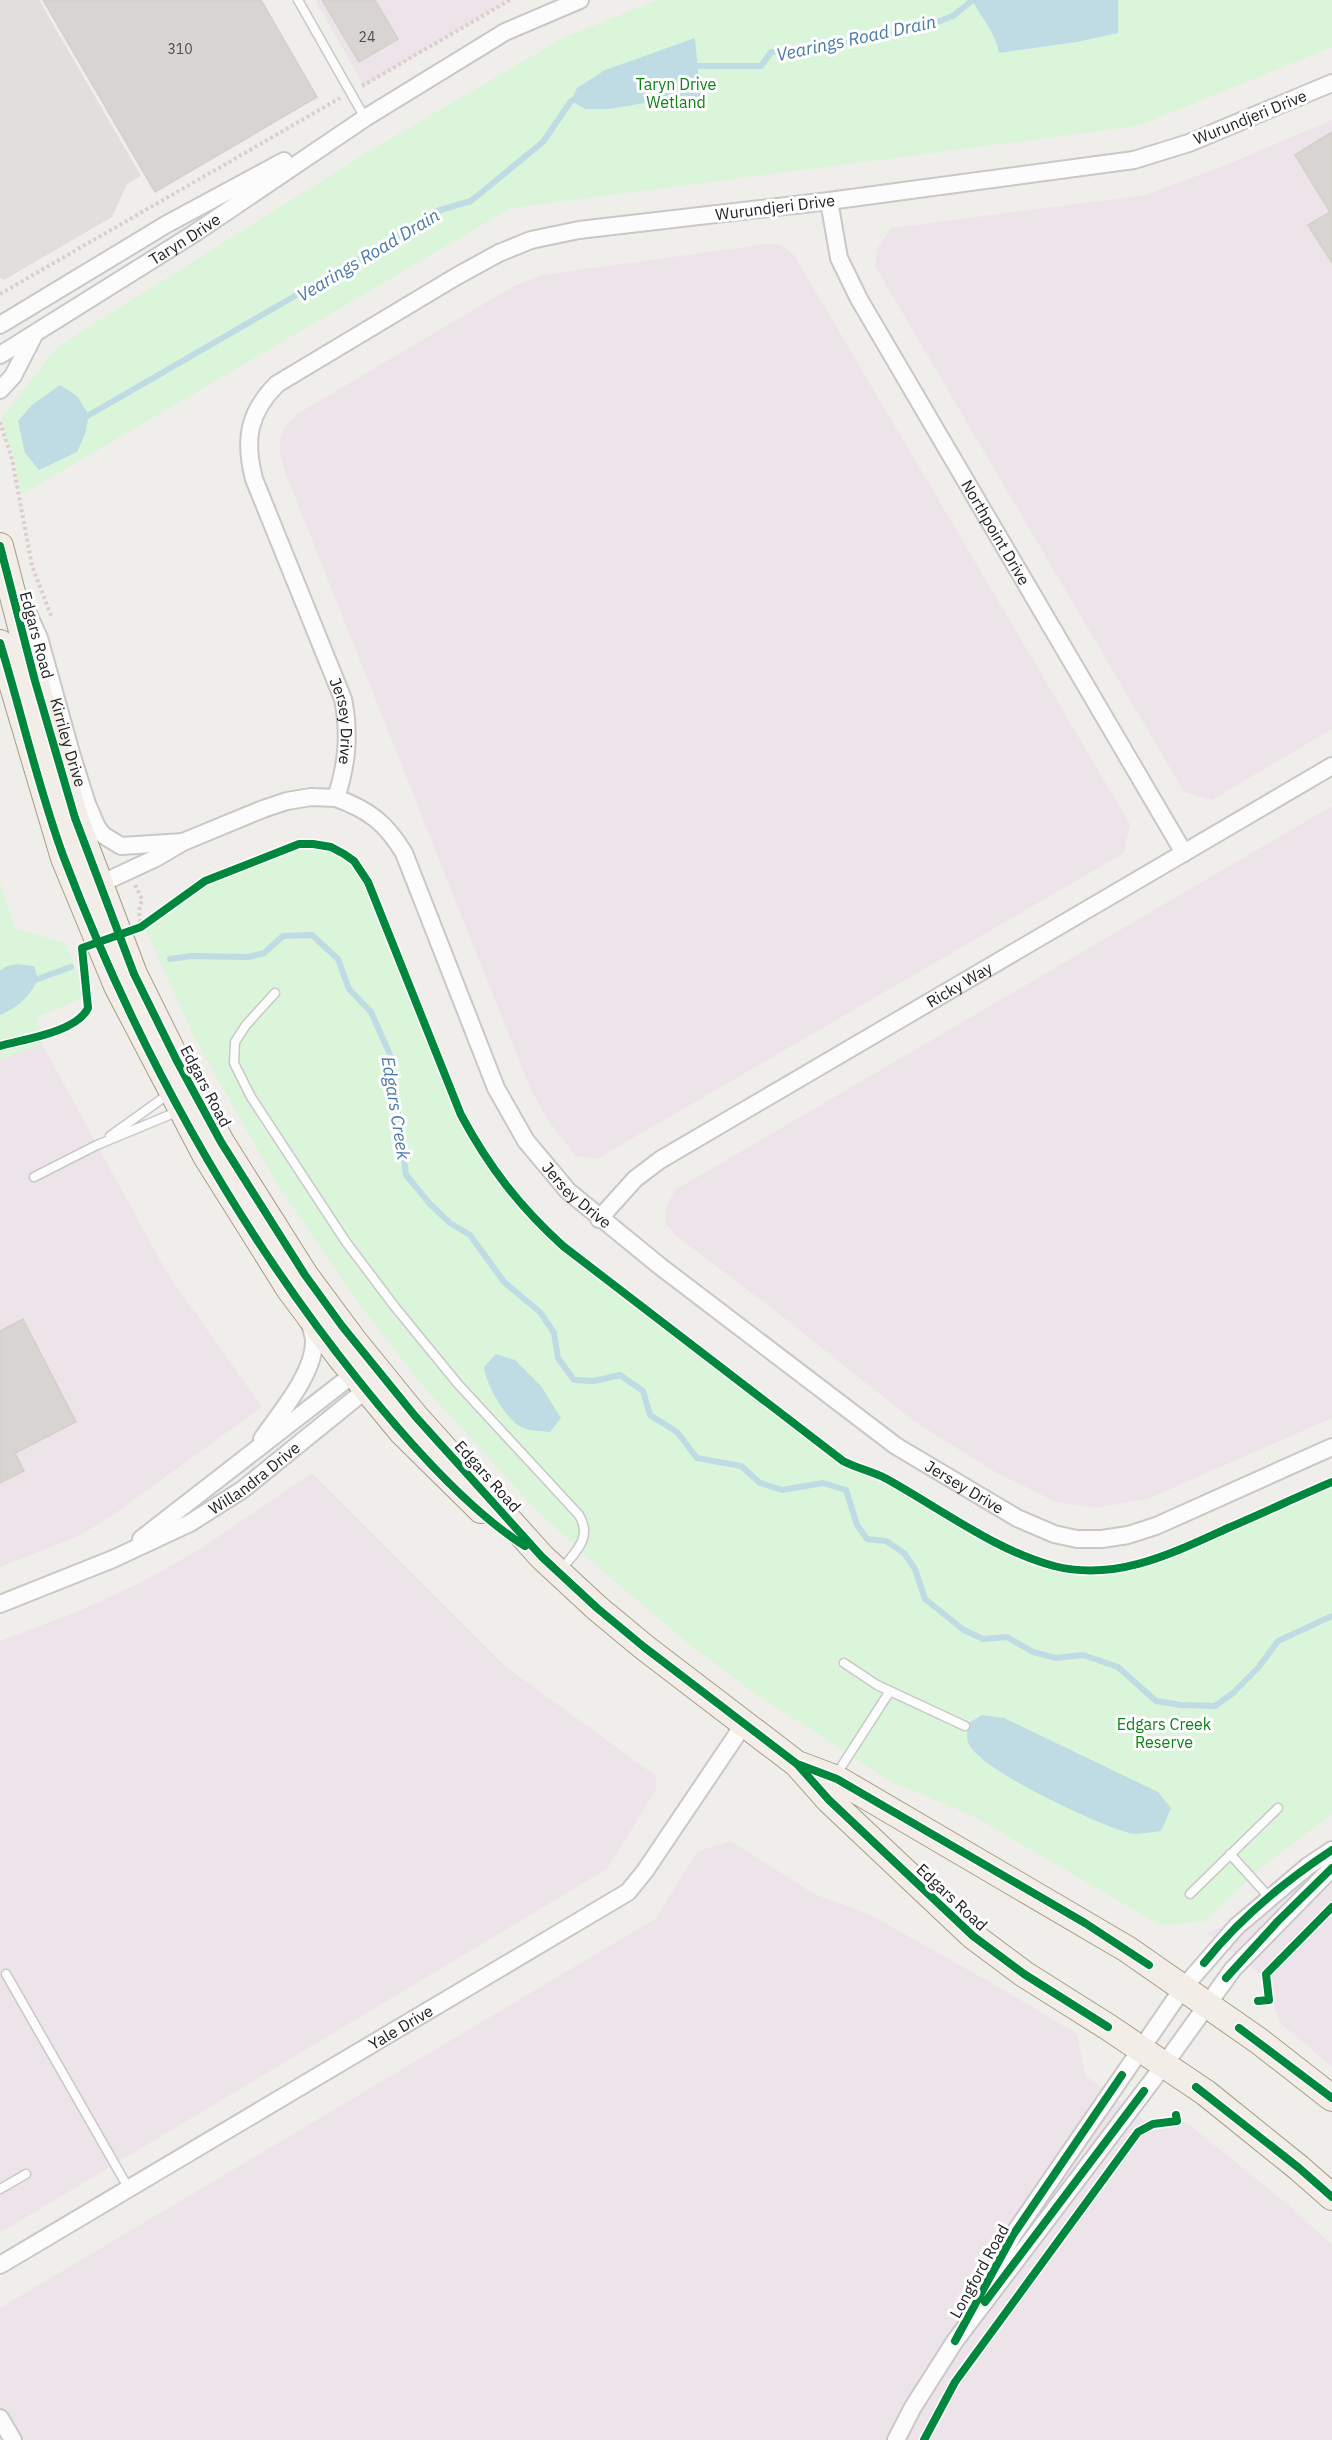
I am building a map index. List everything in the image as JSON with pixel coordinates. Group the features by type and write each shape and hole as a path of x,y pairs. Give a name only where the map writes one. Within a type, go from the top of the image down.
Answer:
{"main road":[{"name":"Edgars Road","path":"0,546 35,681 74,813 134,974 185,1096 239,1212 308,1314 368,1375 415,1416 551,1564 644,1647 797,1764 828,1800 973,1936 1024,1974 1206,2093 1332,2197"},
{"name":"Edgars Road","path":"0,643 64,858 117,986 185,1096 227,1152 368,1375"},
{"name":"Edgars Road","path":"797,1764 835,1778 1085,1923 1259,2041 1332,2098"}],"street":[{"name":"Taryn Drive","path":"0,355 195,233 365,118 505,32 580,0"},
{"name":"Wurundjeri Drive","path":"255,413 277,384 499,252 531,240 579,230 829,201 1134,160 1189,143 1332,83"},
{"name":"Taryn Drive","path":"3,321 167,224 365,118"},
{"name":"Northpoint Drive","path":"829,201 839,258 859,299 1184,853"},
{"path":"0,390 13,376 34,334"},
{"name":"Jersey Drive","path":"255,413 249,435 248,458 254,479 343,699 348,723 348,744 345,771 336,798 358,806 377,819 392,834 404,853 496,1088 510,1116 549,1171 568,1191 600,1219 896,1446 1017,1518 1054,1534 1077,1539 1102,1539 1138,1532 1332,1447"},
{"name":"Kirriley Drive","path":"6,571 39,638 74,763 97,827 103,835 121,846 183,842"},
{"name":"Ricky Way","path":"600,1219 635,1179 660,1160 1332,766"},
{"name":"Kirriley Drive","path":"74,882 100,884 156,858 183,842 287,801 311,797 336,798"},
{"path":"253,1452 305,1372 314,1339 308,1314"},
{"name":"Willandra Drive","path":"114,1559 253,1452 368,1375"},
{"name":"Willandra Drive","path":"0,1604 114,1559 190,1523 242,1490 368,1375"},
{"name":"Yale Drive","path":"0,2265 628,1892 645,1871 744,1724"},
{"name":"Longford Road","path":"896,2440 955,2342 1013,2235 1183,1988 1237,1926 1269,1897 1332,1850"},
{"name":"Longford Road","path":"955,2342 1164,2065 1233,1969 1332,1868"},
{"path":"0,2418 13,2440"}],"lane":[{"path":"298,0 365,118"},
{"path":"275,993 246,1025 235,1042 234,1063 251,1097 346,1242 395,1307 458,1384 582,1521 585,1534 578,1549 551,1564"},
{"path":"97,1145 185,1096"},
{"path":"34,1177 185,1096"},
{"path":"844,1664 890,1691 965,1726"},
{"path":"835,1778 890,1691"},
{"path":"1190,1894 1278,1808"},
{"path":"1230,1854 1269,1897"},
{"path":"6,1974 129,2189"},
{"path":"0,2189 26,2174"}],"path":[{"path":"0,294 510,0"},
{"path":"120,936 152,920"}],"shaded area":[{"path":"0,0 39,0 141,176 127,184 112,217 4,280 0,278"},
{"path":"315,0 508,0 364,86"},
{"path":"1332,120 1332,729 1212,800 1184,792 875,266 878,247 891,228 1145,195 1226,165"},
{"path":"767,244 781,245 794,255 1130,824 1124,853 597,1159 575,1156 545,1116 530,1088 285,472 280,453 280,438 285,427 297,414 514,286 541,275"},
{"path":"1332,806 1332,1418 1150,1498 1097,1508 1056,1502 995,1472 915,1422 675,1235 666,1224 665,1209 675,1190"},
{"path":"42,1044 167,1273 262,1407 113,1515 81,1535 0,1567 0,1060"},
{"path":"312,1473 505,1666 656,1776 656,1790 607,1869 0,2233 0,1641 79,1611 142,1582 200,1549"},
{"path":"731,1841 814,1894 869,1914 1077,2034 1085,2075 1154,2128 1187,2123 1290,2206 1332,2245 1332,2440 0,2440 0,2308 655,1919 698,1851"},
{"path":"1332,1843 1332,2067 1280,2023 1265,1978 1207,1933 1232,1922"}],"green space":[{"name":"Taryn Drive Wetland","path":"657,0 1332,0 1332,47 1138,126 511,208 21,495 14,458 1,419 57,347 366,153 563,38"},
{"name":"Edgars Creek Reserve","path":"312,848 330,852 345,861 367,888 460,1123 491,1175 517,1206 545,1236 572,1259 849,1469 891,1487 1009,1554 1055,1570 1094,1575 1126,1572 1168,1559 1332,1486 1332,1814 1259,1869 1206,1921 1160,1925 971,1815 891,1782 750,1690 684,1640 607,1575 532,1506 421,1384 356,1300 277,1184 195,1039 146,930 201,887 292,849"},
{"path":"0,882 15,929 66,943 86,997 37,1017 42,1044 0,1060"}],"water":[{"path":"972,0 1118,0 1118,33 1077,42 999,53 992,33"},
{"path":"695,38 699,82 704,97 650,102 610,109 585,109 571,101 577,88 605,70"},
{"path":"60,385 77,396 89,415 85,434 77,452 39,470 25,453 18,421 32,405"},
{"path":"16,964 34,966 38,979 23,1001 0,1015 0,971"},
{"path":"496,1354 515,1360 541,1386 561,1418 550,1432 521,1427 503,1409 489,1383 484,1367"},
{"path":"982,1715 1004,1718 1158,1792 1171,1808 1161,1831 1133,1834 1114,1828 1070,1809 1000,1772 983,1760 967,1740 969,1723"}],"building":[{"path":"43,0 261,0 317,97 155,192"},
{"path":"322,0 375,0 398,39 359,62"},
{"path":"1332,132 1332,263 1308,225 1330,212 1295,155"},
{"path":"23,1319 76,1422 15,1453 24,1471 0,1483 0,1331"}],"waterway":[{"name":"Vearings Road Drain","path":"691,67 761,66 771,52 809,51 922,28 953,16 973,0"},
{"name":"Vearings Road Drain","path":"84,418 414,227 431,220 437,211 471,201 543,142 571,101 577,99"},
{"name":"Edgars Creek","path":"170,959 191,956 249,957 264,953 283,936 312,935 338,959 349,989 371,1012 391,1057 406,1175 430,1204 450,1223 470,1235 504,1282 541,1313 554,1333 558,1358 574,1380 594,1381 620,1375 643,1391 650,1415 677,1432 697,1458 741,1466 760,1483 782,1490 823,1483 846,1490 857,1525 867,1539 886,1541 904,1553 915,1569 925,1599 964,1630 983,1639 1007,1637 1033,1652 1056,1658 1083,1655 1118,1667 1156,1701 1181,1705 1215,1706 1233,1693 1258,1668 1278,1641 1332,1616"},
{"name":"Edgars Creek","path":"32,981 71,967"}],"cycle path":[{"path":"0,546 35,681 75,818 134,974 177,1061 221,1142 305,1275 342,1326 415,1416 542,1557 597,1608 644,1647 797,1764 829,1800 973,1936 1024,1974 1108,2027"},
{"path":"0,643 46,805 64,858 122,997 191,1131 270,1260 359,1381 415,1448 458,1492 503,1531 525,1546"},
{"path":"0,1046 62,1029 82,1016 88,1008 82,948 141,927 205,881 299,844 331,847 354,861 368,882 461,1115 494,1169 519,1201 563,1246 843,1461 885,1478 1011,1550 1054,1566 1077,1570 1122,1568 1165,1555 1332,1482"},
{"path":"800,1765 837,1779 1085,1923 1149,1965"},
{"path":"1204,1963 1264,1901 1332,1850"},
{"path":"1226,1978 1278,1921 1332,1868"},
{"path":"1258,2001 1269,2000 1266,1974 1332,1907"},
{"path":"1239,2028 1332,2098"},
{"path":"955,2341 1013,2235 1122,2075"},
{"path":"1196,2087 1332,2197"},
{"path":"985,2302 1144,2091"},
{"path":"924,2440 955,2382 1138,2132 1153,2124 1177,2121 1176,2115"}]}
